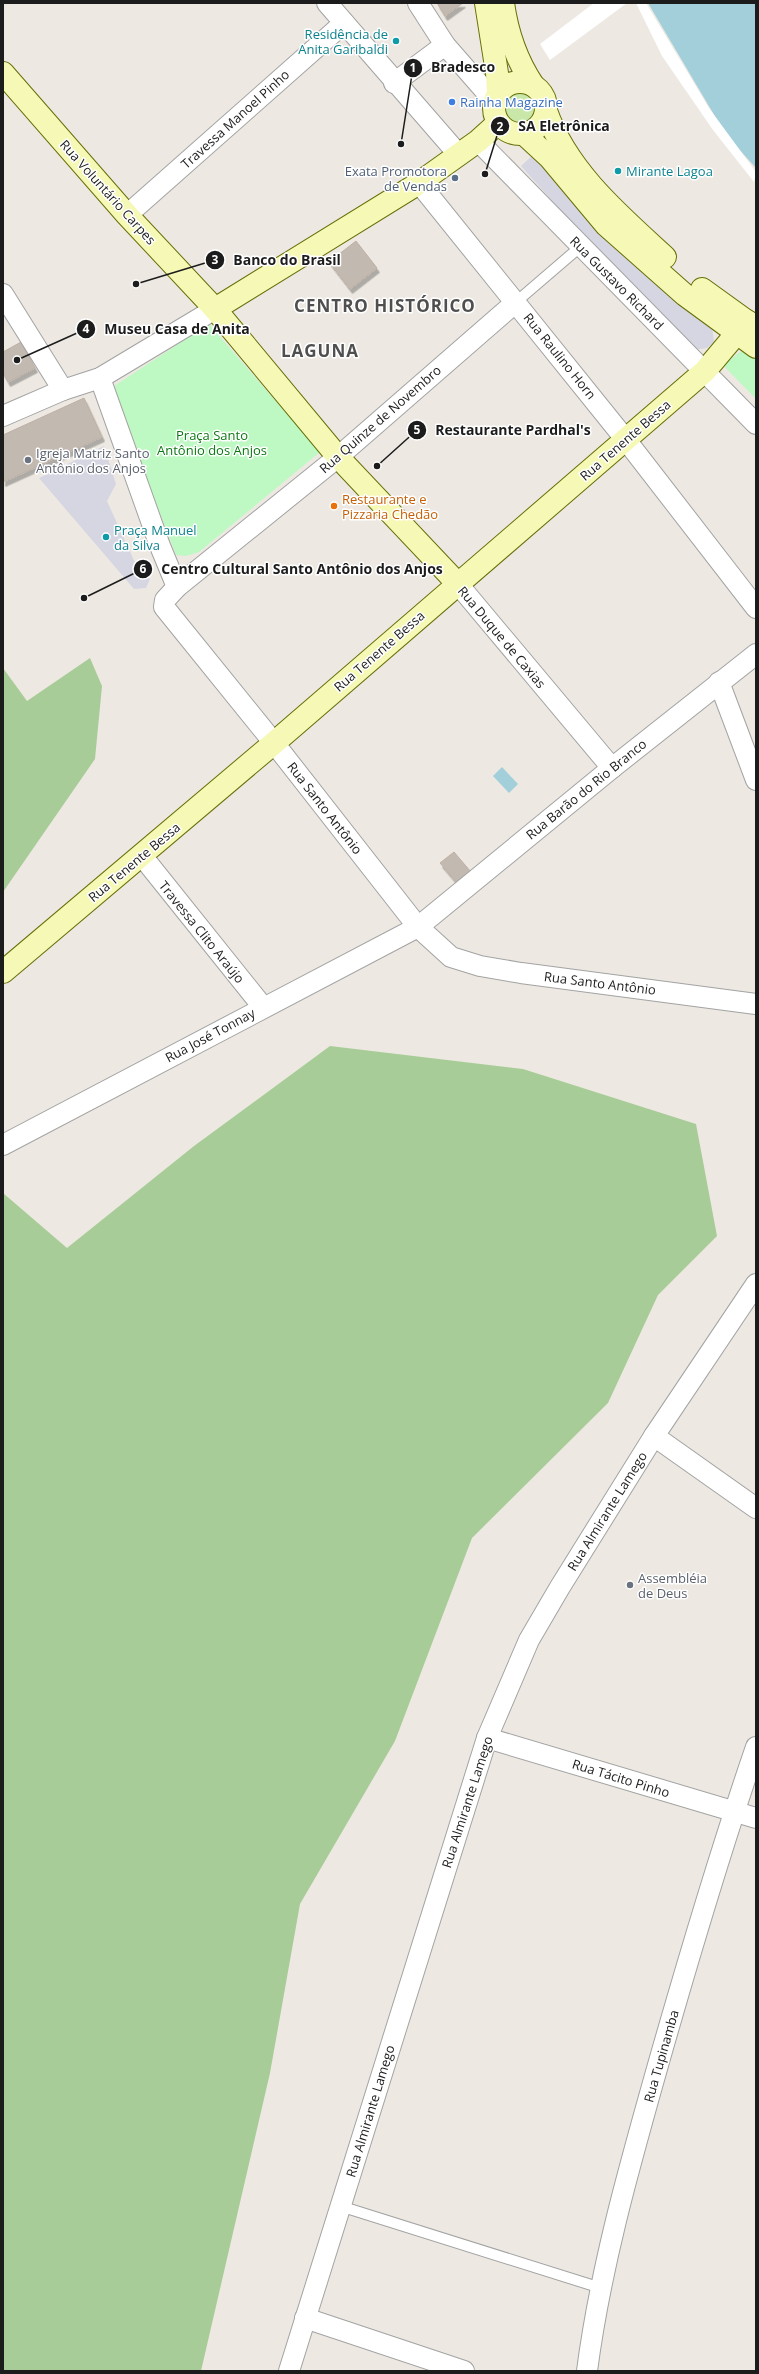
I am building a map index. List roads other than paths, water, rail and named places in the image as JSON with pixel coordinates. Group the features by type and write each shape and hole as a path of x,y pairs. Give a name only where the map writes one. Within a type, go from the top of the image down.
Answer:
{"street":[{"path":"327,3 394,83 459,155"},
{"path":"418,3 445,45 496,97"},
{"path":"486,3 497,73 494,113 498,123 505,130 514,134 524,134 539,126 546,111"},
{"path":"503,3 515,49 524,72 533,85 541,92 546,101 546,111 555,135 568,156 618,214 695,284 746,327 756,348"},
{"name":"Travessa Manoel Pinho","path":"127,215 344,23"},
{"path":"394,83 445,45"},
{"name":"Rua Voluntário Carpes","path":"3,73 127,215 215,309"},
{"path":"496,97 510,83 526,82 533,85"},
{"path":"3,416 62,390 100,378 419,183 459,155 498,123"},
{"path":"524,134 550,158 606,225 685,295 746,327"},
{"name":"Rua Gustavo Richard","path":"478,140 580,247 705,371 756,424"},
{"name":"Rua Raulino Horn","path":"419,183 626,440 756,608"},
{"path":"3,294 62,390"},
{"name":"Rua Quinze de Novembro","path":"177,587 338,457 516,302"},
{"name":"Rua Duque de Caxias","path":"215,309 338,457 457,583 612,768"},
{"name":"Rua Tenente Bessa","path":"3,972 142,856 457,583 626,440 705,371 746,327"},
{"path":"100,378 160,546 177,587"},
{"name":"Rua Santo Antônio","path":"177,587 165,600 164,607 167,613 274,743 418,927 451,957 480,966 756,1004"},
{"name":"Rua Barão do Rio Branco","path":"418,927 612,768 756,654"},
{"path":"720,682 756,780"},
{"name":"Travessa Clito Araújo","path":"142,856 263,1008"},
{"name":"Rua José Tonnay","path":"3,1145 418,927"},
{"name":"Rua Almirante Lamego","path":"290,2371 305,2318 487,1738 529,1640 582,1549 654,1436 756,1284"},
{"path":"654,1436 756,1508"},
{"name":"Rua Tácito Pinho","path":"487,1738 756,1818"},
{"name":"Rua Tupinamba","path":"587,2371 600,2288 620,2196 734,1811 756,1746"},
{"path":"305,2318 464,2371"}],"lane":[{"name":"Rua Quinze de Novembro","path":"516,302 580,247"},
{"path":"340,2206 600,2288"}],"water":[{"path":"648,3 756,3 756,168 726,135"},
{"path":"502,767 518,784 509,793 493,776"}],"place":[{"name":"Residência de Anita Garibaldi","path":"396,41"},
{"name":"Rainha Magazine","path":"452,102"},
{"name":"Bradesco","path":"401,144"},
{"name":"Mirante Lagoa","path":"618,171"},
{"name":"SA Eletrônica","path":"485,174"},
{"name":"Exata Promotora de Vendas","path":"455,178"},
{"name":"Banco do Brasil","path":"136,284"},
{"name":"Museu Casa de Anita","path":"17,360"},
{"name":"Igreja Matriz Santo Antônio dos Anjos","path":"28,460"},
{"name":"Restaurante Pardhal's","path":"377,466"},
{"name":"Restaurante e Pizzaria Chedão","path":"334,506"},
{"name":"Praça Manuel da Silva","path":"106,537"},
{"name":"Centro Cultural Santo Antônio dos Anjos","path":"84,598"},
{"name":"Assembléia de Deus","path":"630,1585"}],"district":[{"name":"CENTRO HISTÓRICO","path":"385,305"},
{"name":"LAGUNA","path":"320,350"}],"park label":[{"name":"Praça Santo Antônio dos Anjos","path":"212,442"}]}
